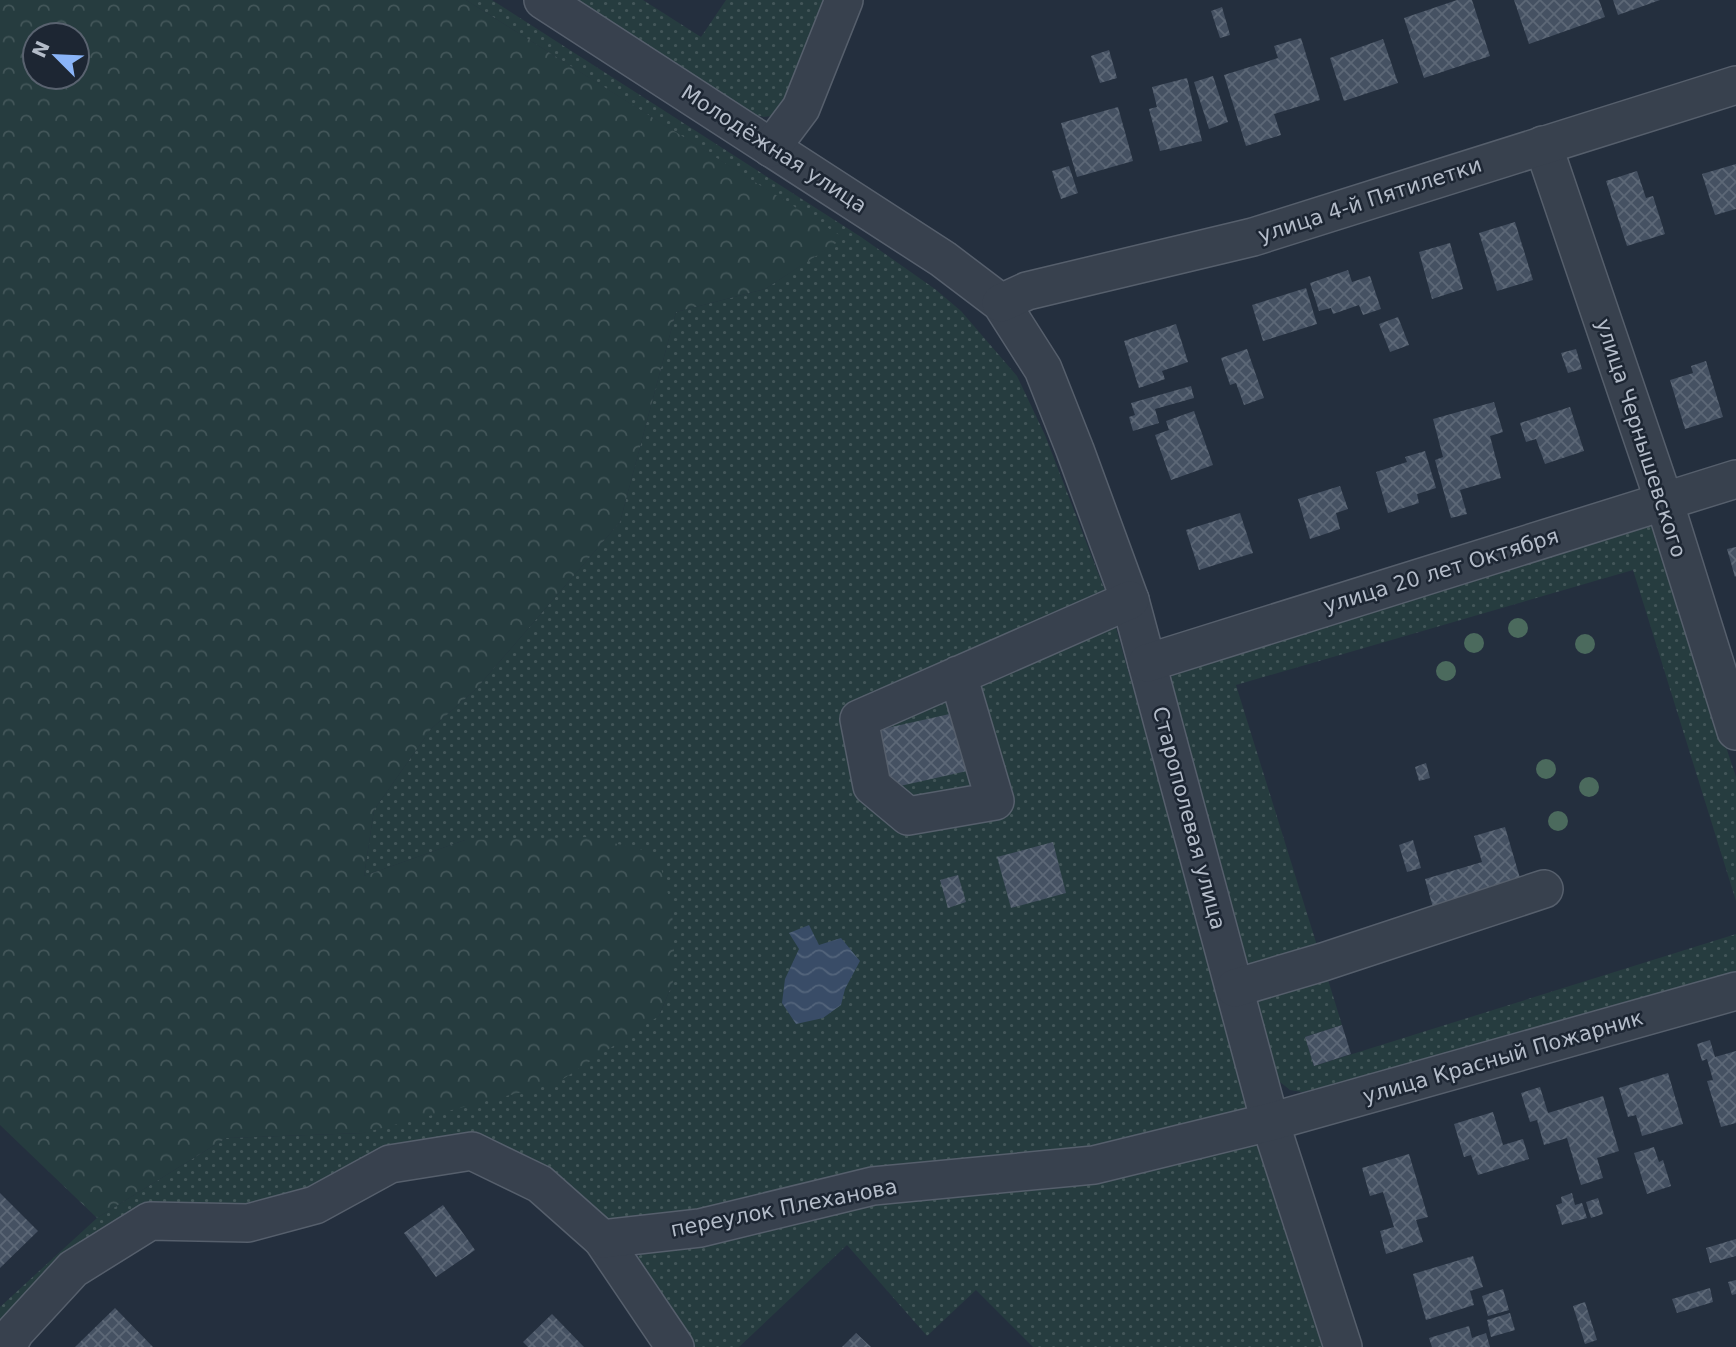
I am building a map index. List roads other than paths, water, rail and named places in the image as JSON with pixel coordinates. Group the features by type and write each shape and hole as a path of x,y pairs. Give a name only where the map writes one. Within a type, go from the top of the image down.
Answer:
{"street":[{"name":"Молодёжная улица","path":"543,0 943,259 1001,303"},
{"path":"771,148 801,108 844,0"},
{"name":"улица 4-й Пятилетки","path":"1001,303 1027,291 1253,237 1736,85"},
{"name":"улица Чернышевского","path":"1542,145 1664,501 1736,731"},
{"name":"Старополевая улица","path":"1001,303 1043,369 1130,600 1270,1122 1343,1347"},
{"name":"улица 20 лет Октября","path":"1147,663 1736,479"},
{"path":"958,676 1130,600"},
{"path":"1235,988 1544,889"},
{"name":"улица Красный Пожарник","path":"1270,1122 1736,991"},
{"name":"переулок Плеханова","path":"602,1239 700,1228 873,1186 1094,1164 1270,1122"},
{"path":"7,1347 15,1332 73,1269 150,1221 248,1223 315,1205 390,1164 472,1151 540,1184 602,1239 675,1347"}],"water":[{"path":"809,925 819,945 841,938 860,961 845,989 841,1005 823,1018 796,1024 782,1003 785,979 799,949 789,933"}]}
